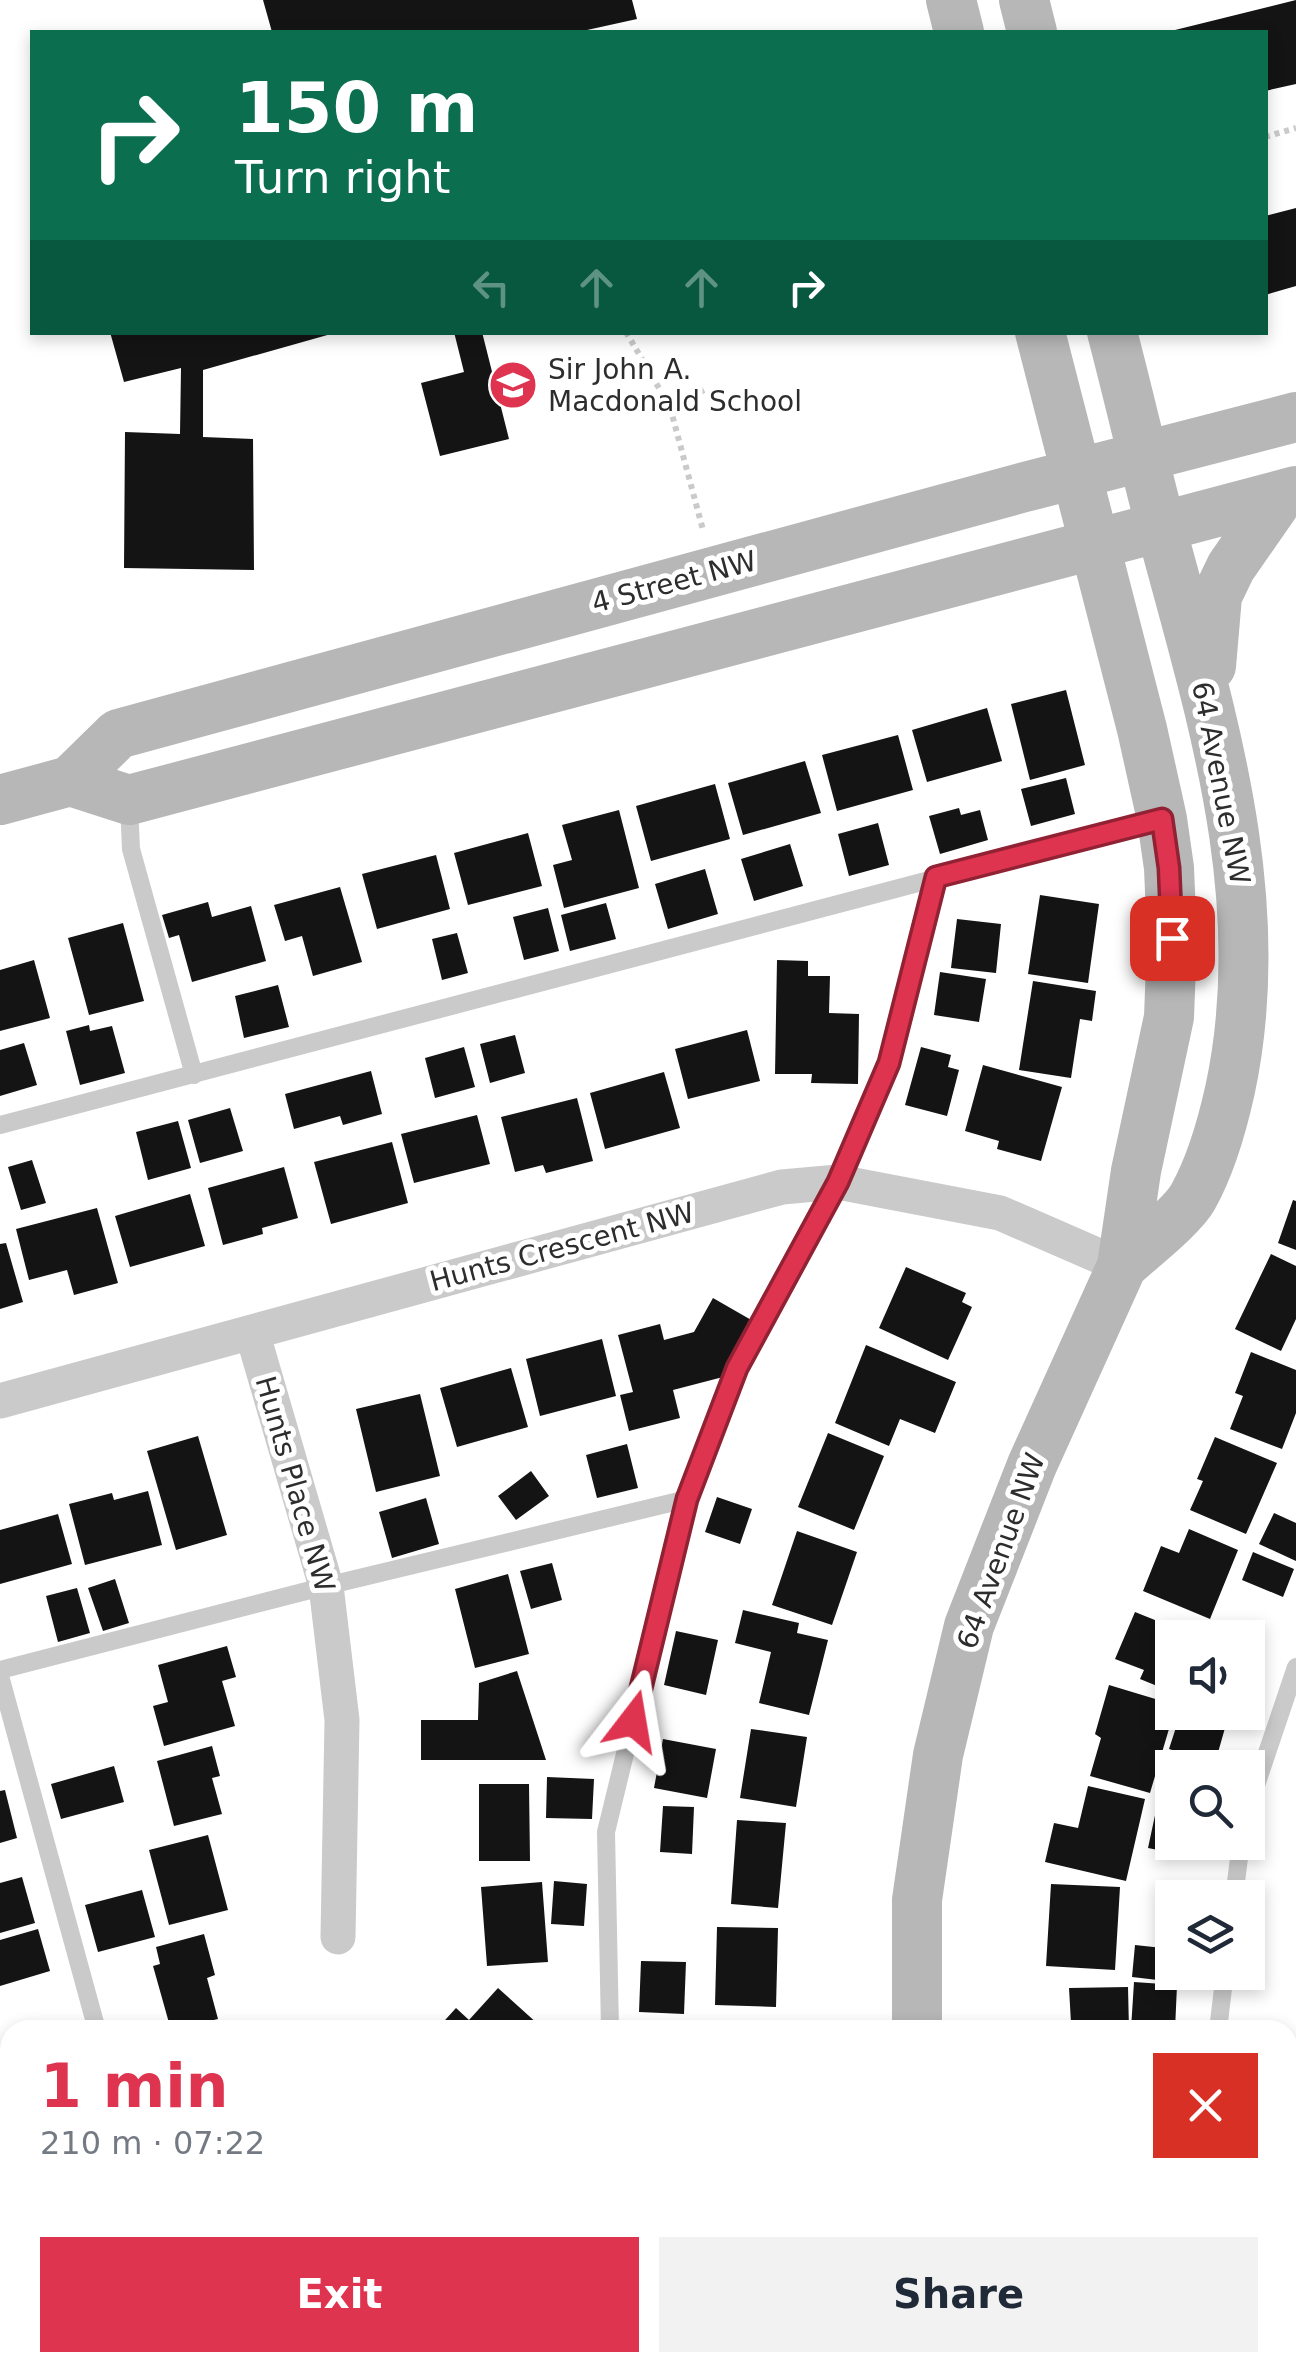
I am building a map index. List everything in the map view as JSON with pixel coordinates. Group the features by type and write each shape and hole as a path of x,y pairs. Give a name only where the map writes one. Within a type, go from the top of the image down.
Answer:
{"main road":[{"path":"951,0 959,30"},
{"path":"1024,0 1032,30"},
{"name":"64 Avenue NW","path":"917,2020 917,1900 938,1755 969,1626 1032,1465 1122,1266 1136,1171 1168,1017 1172,938 1162,819 1041,335"},
{"name":"64 Avenue NW","path":"1113,335 1208,701 1232,814 1244,902 1245,979 1240,1045 1222,1124 1192,1200 1122,1266"},
{"name":"4 Street NW","path":"0,800 70,781 118,734 1078,473 1296,418"},
{"path":"70,781 129,800 1288,493"},
{"path":"1208,701 1217,596 1231,567 1288,493"}],"street":[{"name":"Hunts Crescent NW","path":"0,1401 782,1187 838,1182 1000,1213 1122,1266"},
{"name":"Hunts Place NW","path":"252,1332 326,1586 342,1720 338,1937"}],"lane":[{"path":"129,800 131,849 194,1074"},
{"path":"0,1125 1162,819"},
{"path":"610,2020 606,1832 687,1499 737,1368 838,1182 889,1063 936,877"},
{"path":"94,2020 0,1673 326,1586 687,1499"},
{"path":"1265,1758 1296,1666"},
{"path":"1219,2020 1223,1990"}],"path":[{"path":"1268,136 1296,128"},
{"path":"628,335 670,407 705,536"},
{"path":"670,407 708,388"}],"building":[{"path":"263,0 632,0 637,19 587,30 271,30"},
{"path":"1296,0 1296,84 1268,90 1268,30 1175,30"},
{"path":"1296,208 1296,286 1268,294 1268,215"},
{"path":"111,335 327,335 203,370 203,437 253,439 254,570 124,568 125,432 180,434 181,368 124,382"},
{"path":"455,335 483,335 509,439 440,456 421,383 464,372"},
{"path":"1066,690 1085,765 1030,780 1011,704"},
{"path":"987,708 1002,761 927,782 912,730"},
{"path":"898,735 913,790 837,811 822,755"},
{"path":"805,761 821,813 743,835 728,783"},
{"path":"1066,778 1075,814 1031,826 1021,789"},
{"path":"715,784 730,839 651,861 636,806"},
{"path":"959,808 961,815 980,810 988,840 940,854 929,816"},
{"path":"619,810 639,888 564,908 553,865 572,860 562,825"},
{"path":"878,823 889,865 849,876 838,834"},
{"path":"528,833 542,886 468,905 454,853"},
{"path":"790,844 803,886 754,901 741,859"},
{"path":"436,855 450,909 377,929 362,874"},
{"path":"705,869 718,914 668,929 655,884"},
{"path":"340,887 362,962 313,976 302,936 285,941 274,905"},
{"path":"1040,895 1099,904 1088,983 1028,974"},
{"path":"208,902 212,917 251,906 266,961 192,982 179,935 169,938 162,915"},
{"path":"606,903 616,939 570,951 561,915"},
{"path":"548,908 559,951 524,960 513,917"},
{"path":"957,919 1001,924 996,973 951,968"},
{"path":"123,923 144,1001 89,1015 68,938"},
{"path":"457,933 468,973 442,980 432,939"},
{"path":"34,960 50,1018 0,1031 0,970"},
{"path":"777,960 808,961 808,976 830,976 829,1013 859,1014 858,1084 811,1083 812,1074 775,1074"},
{"path":"940,972 986,979 979,1022 934,1015"},
{"path":"1033,981 1096,991 1092,1021 1080,1019 1071,1078 1019,1070"},
{"path":"278,985 289,1027 244,1038 235,996"},
{"path":"89,1025 90,1031 112,1026 125,1073 80,1085 66,1031"},
{"path":"747,1030 760,1081 688,1099 675,1049"},
{"path":"515,1035 525,1073 490,1083 480,1044"},
{"path":"24,1043 37,1085 0,1096 0,1050"},
{"path":"464,1047 475,1087 435,1098 425,1058"},
{"path":"921,1047 951,1055 948,1067 959,1070 947,1116 905,1105"},
{"path":"983,1065 1062,1087 1041,1161 997,1149 999,1141 965,1131"},
{"path":"371,1071 382,1114 343,1125 340,1116 294,1129 285,1094"},
{"path":"664,1072 680,1128 605,1149 590,1093"},
{"path":"577,1098 593,1161 546,1173 543,1165 515,1172 501,1117"},
{"path":"230,1108 243,1151 200,1163 188,1120"},
{"path":"477,1115 490,1164 414,1183 401,1134"},
{"path":"178,1121 191,1168 148,1180 136,1132"},
{"path":"392,1142 408,1203 331,1224 314,1162"},
{"path":"32,1160 46,1203 21,1210 8,1167"},
{"path":"284,1167 298,1218 262,1228 263,1234 223,1245 208,1188"},
{"path":"190,1194 205,1246 130,1267 115,1216"},
{"path":"1293,1200 1296,1201 1296,1250 1278,1243"},
{"path":"97,1208 118,1283 74,1295 67,1270 29,1280 16,1229"},
{"path":"6,1243 23,1302 0,1309 0,1244"},
{"path":"1271,1254 1296,1266 1296,1319 1281,1351 1235,1329"},
{"path":"906,1267 966,1293 962,1302 972,1307 948,1360 879,1328"},
{"path":"713,1298 753,1321 723,1377 673,1390 680,1418 629,1431 620,1395 633,1392 618,1335 660,1324 664,1340 694,1332"},
{"path":"602,1339 616,1396 540,1416 526,1359"},
{"path":"866,1345 956,1382 935,1433 900,1419 889,1446 835,1423"},
{"path":"1251,1352 1296,1370 1296,1413 1282,1449 1230,1429 1243,1396 1235,1393"},
{"path":"511,1368 528,1427 457,1447 440,1388"},
{"path":"420,1394 440,1476 376,1492 356,1409"},
{"path":"828,1433 884,1456 854,1530 798,1507"},
{"path":"198,1436 227,1535 176,1550 147,1451"},
{"path":"1215,1437 1277,1463 1246,1534 1190,1510 1203,1481 1197,1479"},
{"path":"627,1444 638,1488 597,1498 586,1455"},
{"path":"531,1471 549,1496 516,1520 498,1496"},
{"path":"148,1491 162,1545 85,1565 69,1504 112,1493 114,1500"},
{"path":"717,1497 752,1509 740,1544 705,1532"},
{"path":"426,1498 439,1544 392,1558 379,1512"},
{"path":"1274,1513 1296,1523 1296,1561 1259,1544"},
{"path":"58,1514 72,1564 0,1584 0,1530"},
{"path":"1189,1529 1238,1550 1210,1619 1143,1591 1161,1546 1179,1553"},
{"path":"797,1531 857,1552 832,1625 772,1605"},
{"path":"1253,1552 1294,1569 1283,1597 1242,1580"},
{"path":"552,1563 562,1600 531,1609 520,1571"},
{"path":"508,1574 529,1654 475,1668 455,1589"},
{"path":"115,1579 129,1623 103,1631 88,1588"},
{"path":"77,1588 90,1633 58,1642 46,1596"},
{"path":"743,1610 799,1623 797,1633 828,1640 809,1715 759,1703 771,1652 735,1643"},
{"path":"1135,1612 1155,1620 1155,1685 1140,1679 1144,1670 1115,1659"},
{"path":"676,1631 718,1640 706,1695 664,1685"},
{"path":"227,1646 236,1677 222,1681 235,1726 164,1746 153,1706 168,1702 158,1665"},
{"path":"517,1671 546,1760 421,1760 421,1720 478,1720 479,1683"},
{"path":"1109,1685 1155,1699 1155,1730 1169,1730 1163,1750 1155,1750 1155,1776 1150,1793 1090,1776 1101,1738 1095,1734"},
{"path":"751,1729 807,1737 796,1807 740,1798"},
{"path":"1175,1730 1224,1730 1219,1750 1169,1749"},
{"path":"663,1739 716,1749 707,1798 654,1788"},
{"path":"212,1746 220,1776 212,1778 222,1814 174,1826 157,1761"},
{"path":"114,1766 124,1802 61,1819 51,1784"},
{"path":"547,1777 594,1779 592,1819 546,1818"},
{"path":"479,1784 529,1784 530,1861 479,1861"},
{"path":"1088,1786 1145,1799 1126,1881 1045,1862 1054,1823 1078,1828"},
{"path":"5,1790 17,1838 0,1843 0,1791"},
{"path":"663,1806 694,1807 692,1854 660,1852"},
{"path":"1155,1815 1155,1849 1148,1848"},
{"path":"737,1820 786,1823 778,1908 731,1904"},
{"path":"208,1835 228,1910 169,1925 149,1850"},
{"path":"22,1877 35,1923 0,1933 0,1883"},
{"path":"554,1881 587,1884 584,1926 551,1924"},
{"path":"542,1882 548,1962 487,1966 481,1887"},
{"path":"1051,1884 1120,1887 1115,1970 1046,1966"},
{"path":"142,1890 155,1937 98,1952 85,1905"},
{"path":"717,1927 778,1928 776,2007 715,2005"},
{"path":"38,1929 50,1971 0,1986 0,1940"},
{"path":"204,1934 215,1975 207,1978 218,2019 168,2020 153,1966 160,1964 156,1947"},
{"path":"1135,1945 1155,1947 1155,1980 1132,1977"},
{"path":"641,1961 686,1962 684,2014 639,2012"},
{"path":"1134,1982 1155,1983 1155,1990 1177,1990 1175,2020 1132,2020"},
{"path":"1128,1987 1129,2020 1071,2020 1069,1988"},
{"path":"498,1988 533,2020 469,2020"},
{"path":"456,2008 469,2020 445,2020"}],"place":[{"name":"Sir John A. Macdonald School","path":"513,385"}],"route":[{"path":"633,1721 687,1499 737,1368 838,1182 889,1063 936,877 1162,819 1172,938"}]}
